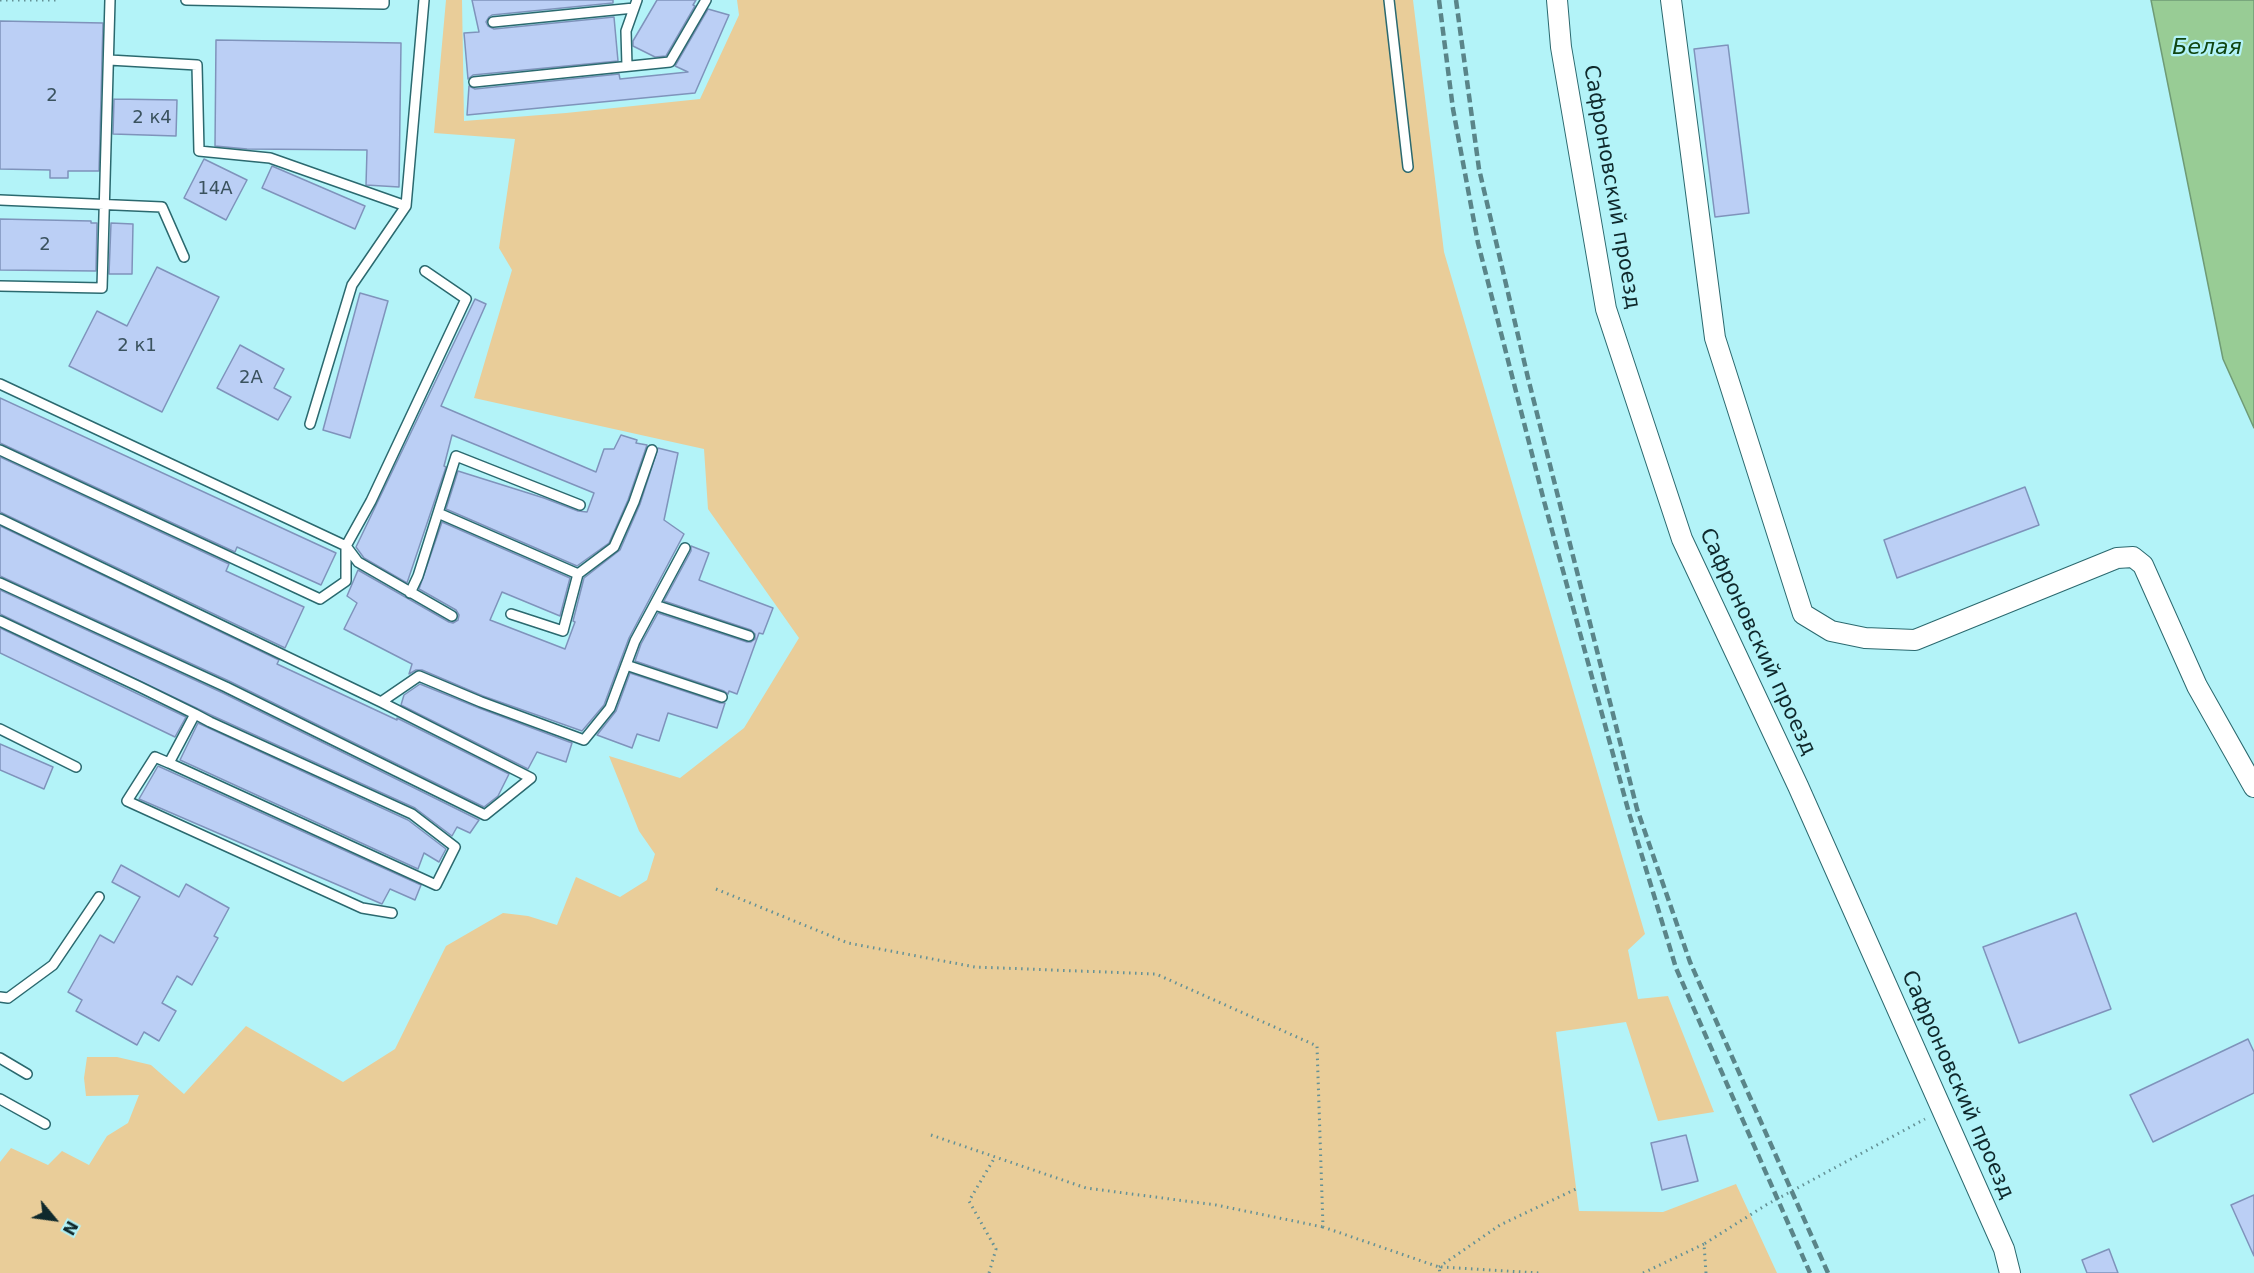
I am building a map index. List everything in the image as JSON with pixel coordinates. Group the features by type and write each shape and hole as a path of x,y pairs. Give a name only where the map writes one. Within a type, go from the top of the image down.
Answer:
{"street":[{"name":"Сафроновский проезд","path":"1557,0 1562,47 1606,309 1682,539 1798,786 2004,1249 2010,1273"},
{"path":"1671,0 1715,338 1803,614 1832,631 1865,638 1915,640 2117,558 2133,558 2143,565 2197,686 2254,787"}],"lane":[{"path":"0,286 102,288 110,0"},
{"path":"186,0 384,4 384,0"},
{"path":"310,424 352,285 406,206 424,0"},
{"path":"474,82 670,62 705,0"},
{"path":"1389,0 1408,167"},
{"path":"493,22 636,4 626,31 627,66"},
{"path":"109,60 198,65 199,151 270,158 406,206"},
{"path":"0,200 162,207 184,257"},
{"path":"0,450 320,599 346,581 346,546 370,501 466,299 425,271"},
{"path":"0,384 346,546 358,562 452,616"},
{"path":"511,614 563,631 578,574 614,547 634,502 652,450"},
{"path":"410,593 456,456 580,505"},
{"path":"438,513 578,574"},
{"path":"0,519 381,702 531,778 485,815 226,687 0,583"},
{"path":"381,702 419,676 481,702 584,740 610,708 635,641 685,548"},
{"path":"655,605 749,636"},
{"path":"0,621 412,814 456,847 436,885 155,756 127,801 362,908 392,913"},
{"path":"626,665 722,697"},
{"path":"169,763 195,714"},
{"path":"0,729 76,767"},
{"path":"0,997 8,998 52,965 99,897"},
{"path":"0,1058 27,1074"},
{"path":"0,1099 45,1124"}],"path":[{"path":"0,0 57,0"},
{"path":"716,889 848,943 975,967 1156,974 1317,1046 1323,1227"},
{"path":"1643,1273 1704,1244 1766,1205 1942,1110"},
{"path":"931,1135 1086,1188 1216,1205 1323,1227 1439,1267 1539,1273"},
{"path":"989,1273 996,1249 969,1201 995,1157"},
{"path":"1439,1267 1500,1225 1576,1189"},
{"path":"1704,1244 1706,1273"},
{"path":"1439,1267 1440,1273"}],"shaded area":[{"path":"446,0 462,0 464,121 700,99 739,15 737,0 1413,0 1444,252 1645,934 1628,950 1638,999 1668,996 1714,1112 1658,1121 1626,1022 1556,1032 1579,1211 1663,1212 1736,1184 1777,1273 0,1273 0,1162 11,1148 48,1165 62,1151 89,1165 107,1136 128,1123 139,1095 86,1096 84,1078 87,1057 117,1057 151,1065 184,1094 246,1026 343,1082 395,1049 446,946 503,913 528,916 557,925 576,877 620,897 647,880 655,854 639,831 609,756 680,778 744,728 799,638 708,509 704,449 474,398 512,270 499,248 515,139 434,133"}],"water":[{"name":"Белая","path":"2151,0 2254,0 2254,428 2223,359"}],"building":[{"path":"472,0 613,0 613,3 492,15 486,22 494,29 614,17 618,61 473,75 468,79 464,33 479,32"},
{"path":"657,0 696,0 693,5 695,6 666,56 655,57 633,46 633,41"},
{"path":"708,9 729,15 695,93 467,115 469,86 475,89 619,74 620,79 688,72 675,66"},
{"path":"0,21 103,23 99,171 68,171 68,178 50,178 50,170 0,169"},
{"path":"216,40 401,43 399,187 366,185 367,150 247,149 215,146"},
{"path":"1728,45 1749,213 1715,217 1694,49"},
{"path":"114,99 177,100 176,136 113,134"},
{"path":"204,159 247,180 226,220 184,198"},
{"path":"272,166 365,206 355,229 262,188"},
{"path":"0,219 97,223 96,271 0,270"},
{"path":"111,223 133,224 132,274 109,274"},
{"path":"157,267 219,297 162,412 69,366 97,311 127,326"},
{"path":"360,293 388,301 350,438 323,430"},
{"path":"475,299 486,304 441,406 596,472 604,449 614,449 621,435 637,440 636,443 647,445 628,500 609,543 577,566 446,509 458,471 578,511 587,512 594,493 452,435 444,466 446,467 407,583 364,558 356,547"},
{"path":"240,345 284,369 274,388 291,397 278,420 217,388"},
{"path":"0,398 336,553 321,585 237,547 235,552 0,443"},
{"path":"658,448 678,453 664,520 684,534 629,638 604,705 582,731 483,696 422,670 409,674 412,664 344,629 357,603 347,596 358,570 449,622 453,623 458,620 459,615 456,610 419,589 442,522 570,578 560,616 502,592 490,620 565,649 575,622 573,621 584,578 620,550 640,504"},
{"path":"0,457 229,564 226,571 304,607 285,648 0,512"},
{"path":"2025,487 2039,525 1897,578 1884,540"},
{"path":"0,526 279,660 277,664 397,720 397,718 509,774 498,796 484,807 229,681 0,576"},
{"path":"691,546 709,553 699,580 773,608 763,634 759,633 737,694 729,691 728,694 635,661 641,644 658,613 747,642 755,639 755,634 751,630 664,601 691,551"},
{"path":"0,590 223,693 479,820 470,833 457,827 452,836 415,808 213,716 0,614"},
{"path":"0,628 186,717 175,737 0,653"},
{"path":"630,673 725,703 717,728 668,713 659,741 637,734 632,748 597,735 616,711"},
{"path":"420,684 572,743 566,762 537,752 528,769 401,705 404,695"},
{"path":"198,723 408,820 446,849 439,862 424,853 418,869 180,760"},
{"path":"0,744 53,767 44,789 0,770"},
{"path":"158,766 421,885 415,900 390,889 382,904 139,799"},
{"path":"121,865 179,897 186,884 229,908 214,936 218,938 192,985 177,976 162,1003 176,1011 159,1041 144,1032 137,1045 76,1011 82,1000 68,992 100,935 114,943 140,897 112,882"},
{"path":"2076,913 2111,1009 2019,1043 1983,947"},
{"path":"2248,1039 2254,1052 2254,1093 2153,1142 2130,1095"},
{"path":"1686,1135 1698,1181 1662,1190 1651,1143"},
{"path":"2254,1195 2254,1256 2231,1205"},
{"path":"2109,1249 2118,1273 2087,1273 2082,1260"}],"railway":[{"path":"1439,0 1453,109 1478,243 1544,501 1629,813 1676,968 1810,1273"},
{"path":"1456,0 1479,169 1528,378 1637,809 1690,962 1828,1273"}]}
